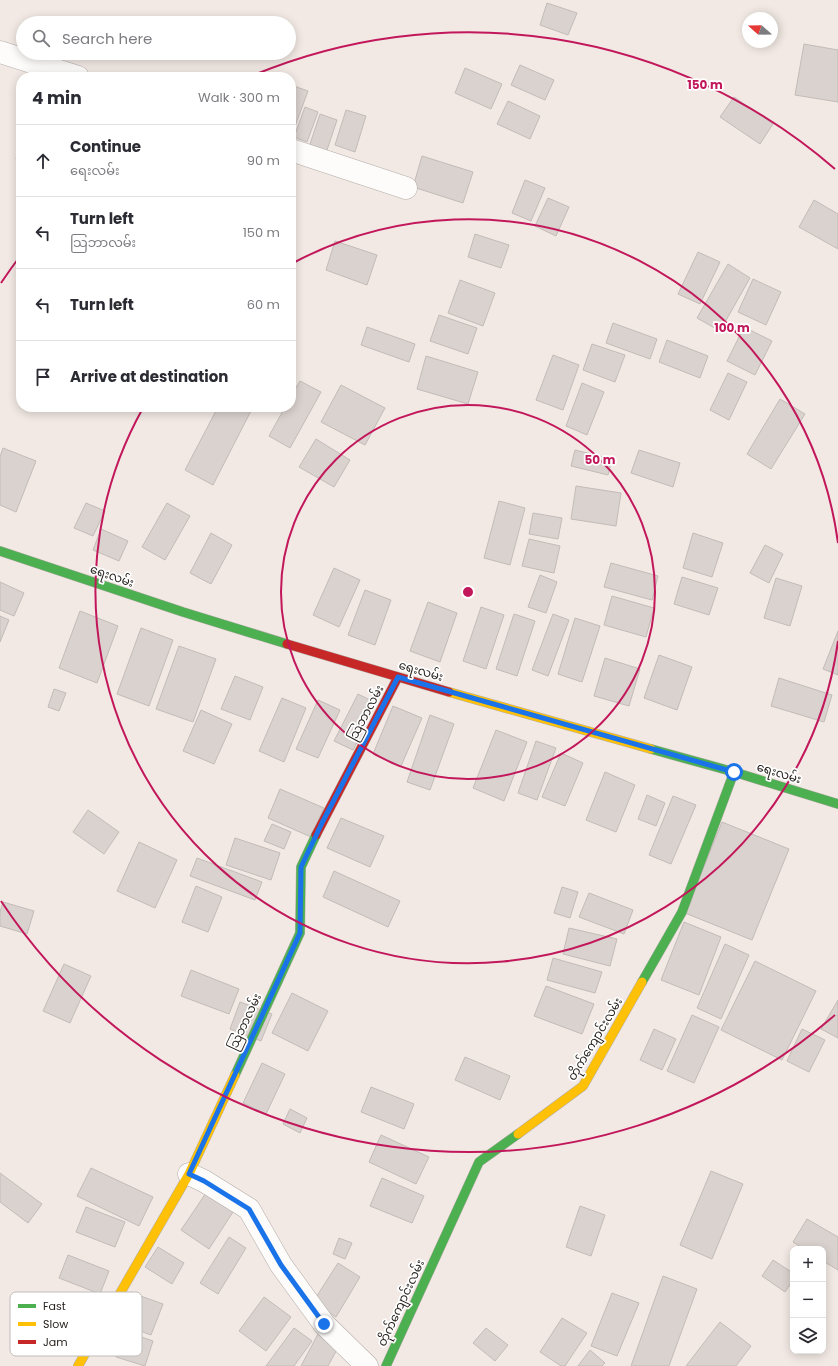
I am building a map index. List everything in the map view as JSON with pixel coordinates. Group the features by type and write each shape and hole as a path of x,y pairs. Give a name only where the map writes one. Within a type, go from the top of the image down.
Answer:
{"street":[{"path":"0,52 16,57"},
{"path":"25,60 62,72"},
{"path":"296,152 406,188"},
{"name":"ရေးလမ်း","path":"0,552 183,612 398,677 734,772 838,804"},
{"name":"သြဘာလမ်း","path":"121,1292 189,1174 300,933 301,867 322,823 398,677"},
{"name":"တိုက်ကျောင်းလမ်း","path":"386,1366 479,1162 584,1086 682,912 734,772"},
{"path":"189,1174 204,1181 249,1209 281,1265 320,1318 367,1366"},
{"name":"သြဘာလမ်း","path":"78,1366 84,1356"}],"building":[{"path":"547,3 577,13 568,35 540,25"},
{"path":"804,44 838,50 838,102 795,95"},
{"path":"520,65 554,80 545,100 511,85"},
{"path":"465,68 502,84 491,109 455,93"},
{"path":"296,87 308,91 296,124"},
{"path":"734,97 773,124 760,144 720,117"},
{"path":"508,101 540,116 530,139 497,124"},
{"path":"305,107 318,112 307,142 296,138 296,132"},
{"path":"346,110 366,116 355,152 335,145"},
{"path":"320,114 337,120 324,159 307,153"},
{"path":"422,156 473,172 463,203 413,187"},
{"path":"525,180 545,188 531,221 512,213"},
{"path":"548,198 569,207 556,236 535,226"},
{"path":"814,200 838,214 838,249 799,227"},
{"path":"475,234 509,245 501,268 468,257"},
{"path":"335,241 377,255 367,285 326,270"},
{"path":"698,252 720,262 700,304 678,294"},
{"path":"728,264 750,278 720,331 697,318"},
{"path":"753,279 781,292 766,325 738,312"},
{"path":"460,280 495,293 483,326 448,313"},
{"path":"439,315 477,328 468,354 430,341"},
{"path":"613,323 657,339 650,359 606,343"},
{"path":"367,327 415,344 409,362 361,345"},
{"path":"744,327 772,341 755,375 727,361"},
{"path":"667,340 708,356 700,378 659,362"},
{"path":"592,344 625,355 615,382 583,370"},
{"path":"553,355 579,365 563,410 536,400"},
{"path":"426,356 478,372 468,404 417,389"},
{"path":"728,373 747,382 729,420 710,410"},
{"path":"300,381 321,392 290,448 269,436 282,412 296,412 296,388"},
{"path":"582,383 604,392 587,435 566,426"},
{"path":"341,385 385,408 365,445 321,422"},
{"path":"780,399 805,414 771,469 747,454"},
{"path":"215,412 250,412 213,485 185,470"},
{"path":"316,439 350,460 334,487 299,467"},
{"path":"3,448 36,461 16,512 0,505 0,457"},
{"path":"575,450 612,459 608,475 571,466"},
{"path":"639,450 680,463 673,487 631,473"},
{"path":"576,486 621,493 616,526 571,519"},
{"path":"499,501 525,508 510,565 484,558"},
{"path":"86,503 105,511 93,536 74,528"},
{"path":"167,503 190,516 165,560 142,547"},
{"path":"533,513 562,518 558,539 529,534"},
{"path":"101,529 128,541 119,561 93,550"},
{"path":"211,533 232,545 211,584 190,573"},
{"path":"693,533 723,543 712,577 683,568"},
{"path":"529,539 560,546 554,573 522,566"},
{"path":"765,545 783,554 769,583 750,573"},
{"path":"611,563 658,576 652,600 604,587"},
{"path":"334,568 360,580 339,627 313,615"},
{"path":"540,575 557,582 546,613 528,607"},
{"path":"682,577 718,588 709,615 674,604"},
{"path":"776,578 802,586 790,626 764,618"},
{"path":"0,582 24,593 14,616 0,610"},
{"path":"365,590 391,600 375,645 348,635"},
{"path":"612,596 654,608 646,637 604,625"},
{"path":"428,602 457,613 440,662 410,651"},
{"path":"481,607 504,615 486,669 463,661"},
{"path":"80,611 118,626 97,683 59,668"},
{"path":"514,614 535,621 517,676 496,669"},
{"path":"553,614 569,620 548,676 532,670"},
{"path":"0,616 9,620 0,642"},
{"path":"575,618 600,626 582,682 558,674"},
{"path":"141,628 173,640 149,706 117,694"},
{"path":"838,631 838,675 823,669"},
{"path":"179,646 216,659 193,722 156,709"},
{"path":"659,655 692,667 677,710 644,698"},
{"path":"605,658 640,669 629,706 594,696"},
{"path":"235,676 263,687 250,720 221,709"},
{"path":"779,678 832,695 824,722 771,706"},
{"path":"54,689 66,693 59,711 48,707"},
{"path":"358,694 376,703 353,750 334,741"},
{"path":"282,698 306,708 284,762 259,751"},
{"path":"318,700 340,710 318,758 296,749"},
{"path":"393,706 422,718 401,766 373,754"},
{"path":"201,710 232,724 214,764 183,751"},
{"path":"430,715 454,724 430,790 407,782"},
{"path":"496,730 527,742 504,801 473,788"},
{"path":"536,741 556,748 537,800 518,793"},
{"path":"561,753 583,763 565,806 542,797"},
{"path":"605,772 635,785 616,832 586,820"},
{"path":"280,789 324,808 311,837 268,818"},
{"path":"647,795 665,803 656,826 638,819"},
{"path":"673,796 696,805 671,864 649,855"},
{"path":"88,810 119,832 104,854 73,832"},
{"path":"341,818 384,836 370,867 327,848"},
{"path":"722,822 789,849 752,940 685,913"},
{"path":"272,824 291,832 284,849 264,841"},
{"path":"235,838 280,853 271,880 226,865"},
{"path":"139,842 177,860 155,908 117,891"},
{"path":"197,858 262,882 255,900 190,876"},
{"path":"334,871 400,901 388,927 323,897"},
{"path":"196,886 222,897 208,932 182,922"},
{"path":"562,887 578,892 570,918 554,913"},
{"path":"589,893 633,910 624,934 579,917"},
{"path":"3,902 34,911 27,934 0,926 0,912"},
{"path":"684,922 721,937 699,995 661,980"},
{"path":"569,928 617,939 610,966 563,954"},
{"path":"725,944 749,955 721,1019 697,1008"},
{"path":"553,958 602,972 595,993 547,980"},
{"path":"755,961 816,991 782,1060 721,1030"},
{"path":"64,964 91,976 70,1023 43,1011"},
{"path":"191,970 239,989 229,1014 181,996"},
{"path":"546,986 594,1004 582,1034 534,1016"},
{"path":"292,993 328,1011 308,1051 272,1033"},
{"path":"838,1000 838,1038 821,1029"},
{"path":"240,1002 272,1014 261,1041 230,1029"},
{"path":"692,1015 719,1027 694,1083 667,1071"},
{"path":"654,1029 676,1039 662,1070 640,1060"},
{"path":"802,1029 825,1040 809,1072 787,1061"},
{"path":"465,1057 510,1076 500,1100 455,1080"},
{"path":"262,1063 285,1074 266,1114 243,1103"},
{"path":"371,1087 414,1104 404,1129 361,1112"},
{"path":"290,1109 307,1118 300,1133 283,1124"},
{"path":"381,1135 429,1157 416,1184 369,1162"},
{"path":"91,1168 153,1197 139,1226 77,1196"},
{"path":"711,1171 743,1184 712,1259 680,1245"},
{"path":"0,1173 42,1204 28,1223 0,1202"},
{"path":"382,1178 424,1196 412,1223 370,1206"},
{"path":"206,1193 233,1212 209,1249 181,1230"},
{"path":"580,1206 605,1215 591,1256 566,1247"},
{"path":"86,1207 125,1222 115,1247 76,1232"},
{"path":"807,1219 838,1237 838,1270 826,1263 826,1246 799,1246 793,1242"},
{"path":"229,1237 246,1248 218,1294 200,1283"},
{"path":"339,1238 352,1243 345,1259 333,1254"},
{"path":"158,1247 184,1263 172,1284 145,1267"},
{"path":"68,1255 109,1271 101,1292 95,1292 59,1278"},
{"path":"773,1260 790,1271 790,1284 785,1292 762,1276"},
{"path":"338,1263 360,1277 336,1317 313,1302"},
{"path":"663,1276 697,1289 669,1366 631,1366"},
{"path":"612,1293 639,1303 617,1356 591,1346"},
{"path":"142,1297 163,1304 151,1335 142,1332"},
{"path":"264,1297 291,1317 266,1351 239,1331"},
{"path":"562,1318 587,1333 565,1366 561,1366 540,1352"},
{"path":"720,1322 751,1346 736,1366 686,1366"},
{"path":"294,1328 312,1341 294,1366 266,1366"},
{"path":"486,1328 508,1345 495,1361 473,1343"},
{"path":"318,1334 339,1346 328,1366 301,1366"},
{"path":"142,1337 153,1341 145,1366 116,1357 142,1356"},
{"path":"590,1350 605,1363 602,1366 578,1366"}],"traffic: fast":[{"path":"0,551 183,612 287,644"},
{"path":"651,749 734,772 838,804"},
{"path":"642,982 682,912 734,772"},
{"path":"235,1075 300,933 301,867 316,835"},
{"path":"386,1366 479,1162 518,1134"}],"traffic: slow":[{"path":"449,692 651,749"},
{"path":"518,1134 583,1086 642,982"},
{"path":"121,1292 189,1174 235,1075"},
{"path":"78,1366 84,1356"}],"traffic: jam":[{"path":"287,644 449,692"},
{"path":"316,835 398,677"}],"route":[{"path":"324,1324 281,1265 249,1209 204,1181 189,1174 300,933 301,867 322,823 398,677 734,772"}]}
